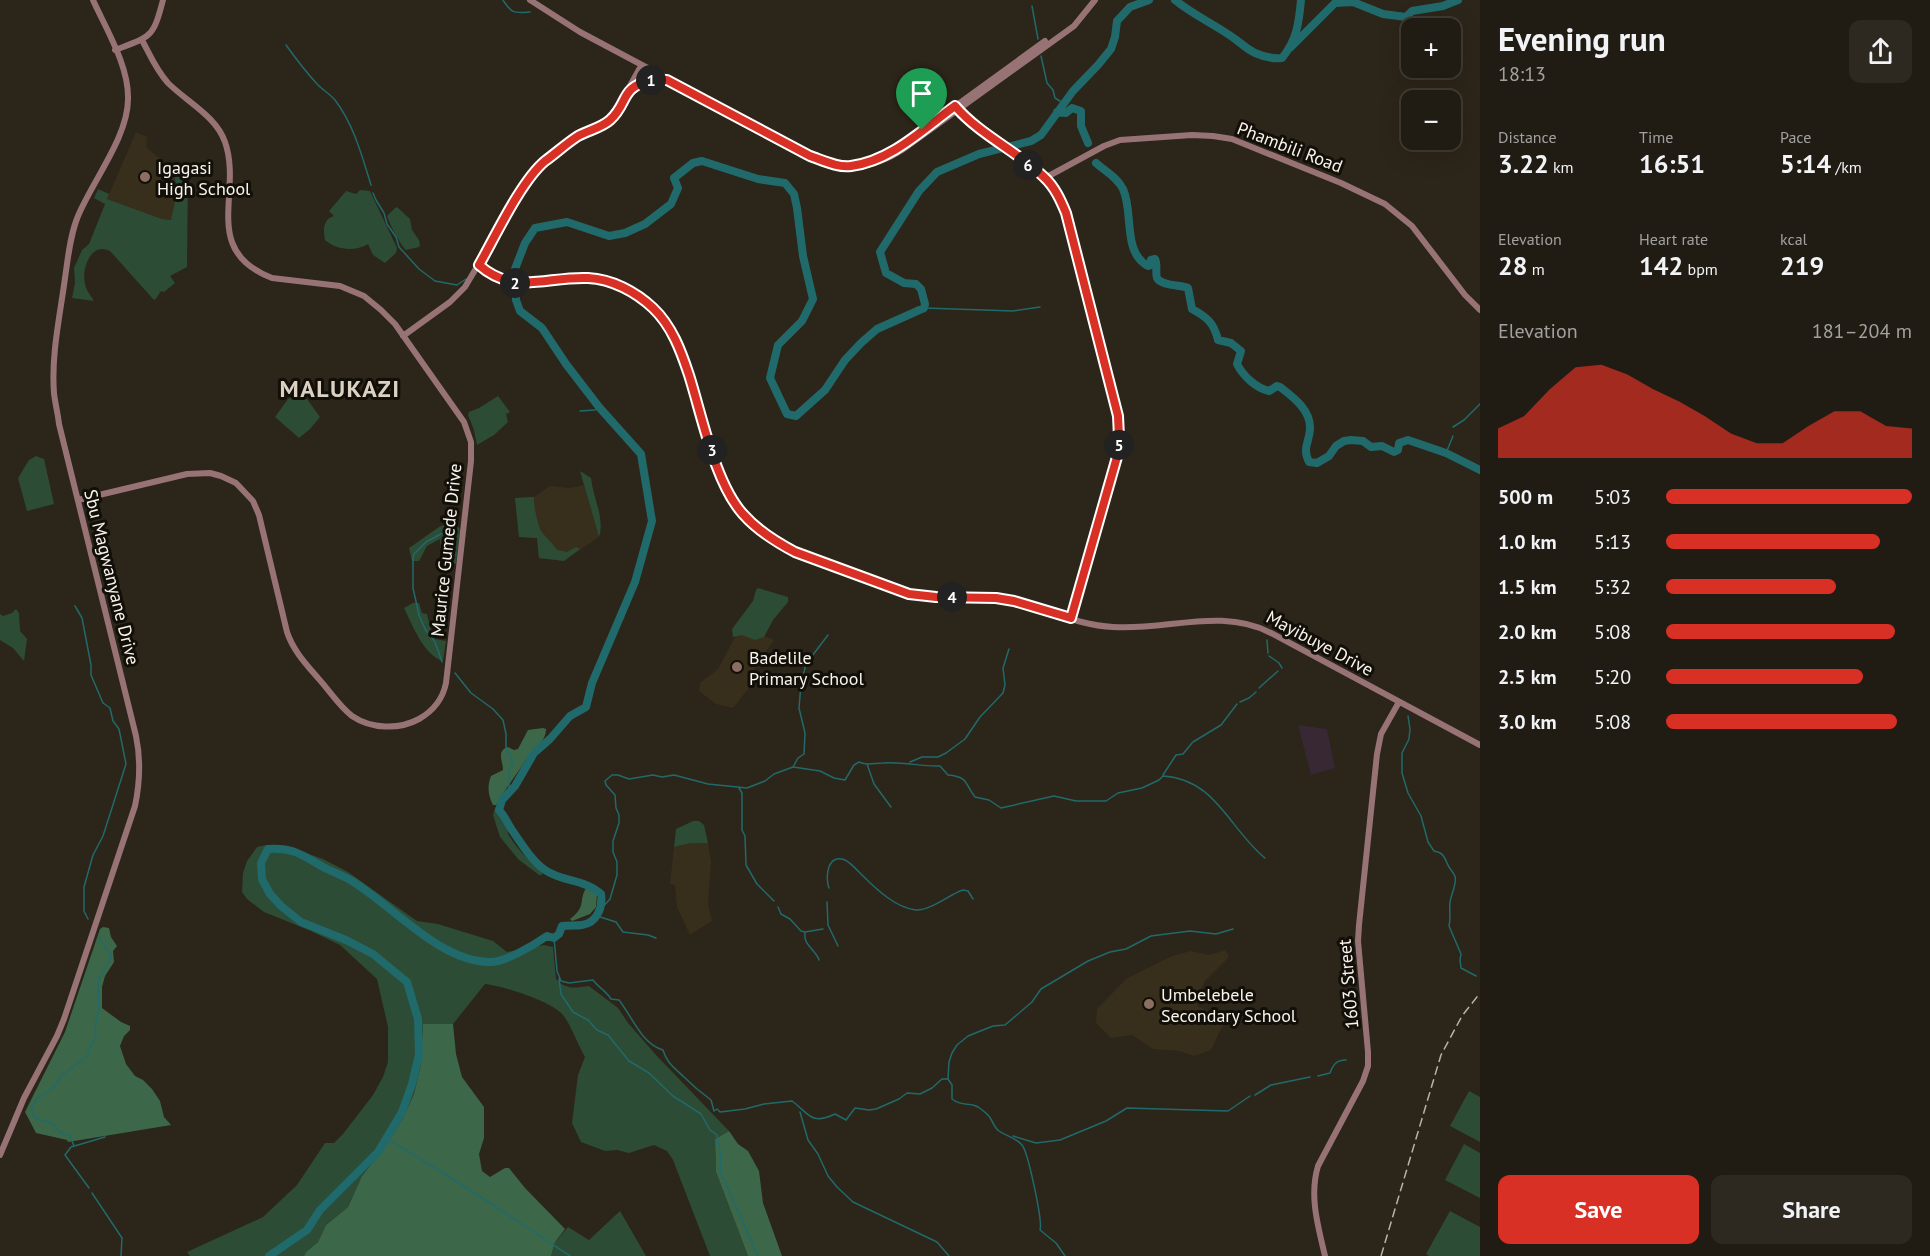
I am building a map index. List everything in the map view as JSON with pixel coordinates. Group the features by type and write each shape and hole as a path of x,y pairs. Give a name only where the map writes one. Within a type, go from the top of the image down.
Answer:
{"street":[{"name":"Sbu Magwanyane Drive","path":"0,1155 24,1098 64,1019 138,794 140,762 136,736 59,424 54,392 54,369 74,225 119,137 127,111 126,79 93,0"},
{"path":"115,50 142,39 153,31 163,0"},
{"path":"530,0 580,32 641,66 810,156 826,162 853,166 869,165 892,157 956,108 1068,30 1095,0"},
{"name":"Maurice Gumede Drive","path":"78,500 187,474 210,473 236,483 253,501 259,516 287,632 297,652 339,702 357,718 375,725 391,727 414,722 437,704 445,687 471,447 464,422 403,336 381,310 355,292 332,285 272,278 262,274 245,261 229,235 228,158 224,140 216,125 161,74 142,39"},
{"path":"403,336 450,302 465,287 527,182 538,168 576,138 609,121 616,113 641,66"},
{"path":"627,92 651,80 667,80"},
{"path":"956,108 1045,178 1058,195 1066,213 1118,416 1117,457 1071,618"},
{"name":"Phambili Road","path":"1045,178 1104,146 1120,140 1192,135 1232,140 1341,183 1385,204 1412,226 1465,295 1480,309"},
{"name":"Mayibuye Drive","path":"479,265 490,274 510,282 569,278 602,280 627,290 654,309 670,329 680,350 716,461 731,498 753,524 795,552 909,594 996,598 1105,626 1123,628 1222,619 1241,621 1263,629 1480,745"},
{"name":"1603 Street","path":"1325,1256 1313,1194 1314,1181 1318,1166 1363,1081 1368,1066 1358,941 1359,925 1377,754 1382,734 1399,702"}],"shaded area":[{"name":"Igagasi High School","path":"136,132 147,137 146,147 171,168 176,183 181,186 175,201 172,220 162,219 107,199"},
{"path":"584,485 599,537 564,561 539,558 537,538 519,537 515,498 534,497 550,486 570,488"},
{"name":"Badelile Primary School","path":"741,626 774,640 753,671 749,688 733,708 716,704 699,691 700,683 718,669"},
{"path":"1298,725 1327,729 1335,768 1311,775"},
{"path":"691,843 708,843 711,862 708,904 712,921 690,935 677,907 675,885 670,884 674,847"},
{"name":"Umbelebele Secondary School","path":"1225,950 1229,957 1205,981 1198,997 1197,1006 1213,1013 1224,1023 1211,1050 1194,1056 1179,1051 1153,1049 1132,1035 1111,1038 1096,1023 1097,1009 1126,979 1172,956 1191,951 1210,955"}],"green space":[{"path":"188,166 187,267 170,276 175,283 164,292 161,291 155,300 111,252 104,249 93,253 86,264 84,278 87,291 94,301 72,298 75,283 74,268 82,250 89,244 105,204 94,198 98,189 109,194 107,199 162,219 171,220 181,186 176,184 173,171 176,168"},
{"path":"360,190 370,191 397,248 396,253 385,263 373,255 368,244 363,247 346,249 325,240 325,225 330,217 334,216 329,211 346,191 356,194"},
{"path":"397,207 410,219 412,230 419,240 419,247 406,250 395,234 387,216"},
{"path":"297,396 307,399 320,417 299,438 275,417 288,399"},
{"path":"498,396 510,412 506,414 508,422 494,435 477,445 469,412"},
{"path":"36,456 44,459 54,504 27,511 18,478 29,460"},
{"path":"580,471 591,478 600,515 599,537"},
{"path":"534,497 540,528 557,550 567,552 576,547 580,549 564,561 539,558 537,538 519,537 515,498"},
{"path":"446,524 454,524 460,529 456,564 442,561 440,539 427,546 419,561 412,561 409,548"},
{"path":"758,588 788,597 788,602 773,620 764,637 755,640 742,635 733,637 732,629 753,601"},
{"path":"413,603 419,603 422,613 427,614 435,639 446,641 443,661 430,653 415,630 404,608"},
{"path":"16,609 19,613 20,631 27,639 24,661 13,648 0,640 0,614 3,616"},
{"path":"546,729 544,738 525,761 496,805 493,805 489,794 489,783 491,776 503,770 502,751 508,747 518,749 528,730"},
{"path":"495,808 513,842 542,872 542,875 518,859 500,837 493,815"},
{"path":"693,821 699,821 704,825 708,843 691,843 674,847 676,829"},
{"path":"287,846 323,859 348,872 417,921 438,924 493,941 507,952 544,945 553,947 556,979 571,987 589,986 618,1008 656,1055 729,1131 715,1139 716,1172 748,1256 710,1256 673,1160 667,1151 654,1145 629,1153 617,1150 605,1151 581,1142 572,1123 578,1075 585,1057 566,1019 557,1010 538,1000 485,984 453,1024 423,1025 421,1064 414,1094 403,1118 387,1144 362,1176 348,1207 326,1225 318,1242 304,1256 190,1256 187,1252 263,1217 297,1185 325,1143 334,1143 343,1134 373,1095 388,1062 388,1027 377,979 340,945 264,912 247,899 242,892 243,873 247,861 257,847"},
{"path":"586,888 597,895 596,907 590,914 572,921 570,919 579,911"},
{"path":"109,928 111,937 117,946 113,951 114,962 105,976 102,987 102,1008 130,1026 120,1046 126,1064 135,1076 152,1089 160,1101 164,1117 171,1125 68,1142 36,1133 25,1112 65,1032 100,929"},
{"path":"423,1024 453,1024 456,1054 462,1077 484,1107 484,1138 479,1154 482,1171 490,1177 509,1168 565,1229 555,1242 551,1256 304,1256 318,1242 326,1225 348,1207 362,1176 387,1144 403,1118 414,1094 421,1064"},
{"path":"1469,1091 1480,1097 1480,1142 1450,1126"},
{"path":"729,1131 738,1144 748,1151 759,1171 763,1203 782,1256 748,1256 716,1172 715,1139"},
{"path":"1464,1144 1480,1153 1480,1198 1445,1180"},
{"path":"620,1211 646,1256 551,1256 555,1242 568,1227 589,1240"},
{"path":"1450,1211 1480,1227 1480,1256 1429,1256 1426,1254"}],"waterway":[{"path":"503,0 514,12 530,12"},
{"path":"269,1256 307,1230 320,1210 378,1152 402,1112 419,1055 418,1019 407,982 373,954 346,940 301,922 281,906 270,894 262,879 261,863 268,849 284,849 297,853 352,881 434,943 470,959 495,962 511,957 547,936 554,938 559,934 562,926 587,924 595,918 600,909 601,894 588,886 552,874 540,866 527,852 499,810 502,800 515,786 534,753 570,716 586,707 592,683 635,582 652,521 641,454 599,407 542,328 520,311 516,300 515,269 525,243 535,228 567,222 609,236 625,233 645,224 671,204 678,188 674,178 693,163 702,161 758,179 785,183 794,194 803,256 813,299 802,321 778,345 770,378 787,414 796,416 825,390 845,360 877,329 924,308 921,289 916,284 904,283 886,273 880,252 919,191 937,172 979,154 1031,141 1041,135 1073,91 1111,49 1117,21 1130,7 1149,0"},
{"path":"1175,0 1252,51 1271,58 1282,58 1294,38 1301,0"},
{"path":"1290,48 1335,3 1353,2 1383,14 1406,17 1412,11 1443,6 1458,0"},
{"path":"1032,6 1038,39"},
{"path":"286,45 309,75 342,110 357,141 371,185"},
{"path":"1041,56 1047,83 1053,90 1055,98 1063,103"},
{"path":"1057,112 1066,113 1072,108 1081,111 1081,126 1088,143"},
{"path":"1096,163 1123,189 1132,242 1140,260 1148,266 1151,265 1151,260 1155,259 1156,276 1159,281 1188,288 1192,309 1209,321 1218,340 1231,343 1241,351 1237,364 1250,381 1269,391 1277,386 1280,387 1304,410 1310,422 1306,449 1309,462 1317,463 1329,456 1336,446 1344,441 1363,441 1371,447 1382,446 1394,452 1398,450 1399,443 1408,440 1446,453 1480,470"},
{"path":"373,193 399,247 419,269 435,281 457,285 466,279"},
{"path":"924,308 1013,311 1040,307"},
{"path":"1453,427 1464,420 1480,404"},
{"path":"580,411 595,410 599,407"},
{"path":"1446,453 1453,436"},
{"path":"442,662 435,642 425,629 419,615 413,588 413,559 414,554 426,542 454,527"},
{"path":"75,606 82,618 91,675 103,703 110,708 113,721 119,729 126,764 103,836 93,855 84,887 84,911 88,919"},
{"path":"793,767 798,758 804,754 805,733 799,708 806,664 828,635"},
{"path":"1267,640 1268,653"},
{"path":"910,762 922,757 938,757 965,739 980,717 1003,693 1005,685 1003,668 1009,649"},
{"path":"1269,656 1282,668"},
{"path":"1259,688 1278,671"},
{"path":"455,673 471,693 493,709 503,720 506,748 513,762 509,771 509,794"},
{"path":"1240,702 1256,692"},
{"path":"1193,742 1221,725 1237,704"},
{"path":"1408,716 1409,739 1402,753 1402,773 1408,793 1421,816 1428,842 1434,851 1444,856 1455,876 1455,886 1450,902 1449,926 1461,954 1461,968 1476,976"},
{"path":"1163,775 1176,755 1183,754 1192,743"},
{"path":"599,911 610,899 617,875 613,841 619,815 615,795 605,781 612,775 629,779 653,775 662,777 674,775 708,784 747,788 793,767 820,771 834,778 845,780 854,765 859,762 940,766 948,775 963,779 975,797 989,800 1001,808 1054,796 1076,801 1106,801 1118,793 1142,788 1163,776 1181,779 1196,786 1209,796 1265,858"},
{"path":"867,764 874,784 891,807"},
{"path":"739,788 742,793 742,830 745,836 746,865 757,884 774,901"},
{"path":"829,888 827,878 829,868 834,860 839,859 849,863 887,897 901,906 922,910 963,890 968,891 973,899"},
{"path":"827,902 828,925 838,946"},
{"path":"778,907 781,914 790,919 801,931 823,929"},
{"path":"597,916 616,922 623,932 656,938"},
{"path":"948,1079 949,1062 957,1045 968,1036 993,1026 1005,1025 1032,1002 1041,989 1088,961 1110,952 1126,949 1151,936 1190,931 1216,934 1233,929"},
{"path":"805,933 806,941 819,960"},
{"path":"74,1146 70,1136 60,1132 54,1124 37,1119 31,1111 38,1098 55,1086 62,1075 87,1057 96,1037 95,1026 99,1010 98,981 111,958 111,954 99,937"},
{"path":"554,938 557,971 561,981 569,983 593,980 611,999 619,1000 643,1036 655,1047 663,1050 672,1065 711,1100 714,1111 717,1109 720,1112 745,1109 792,1101 806,1114 815,1118 820,1119 835,1114 846,1120 855,1108 876,1109 907,1093 920,1094 932,1088 942,1079 948,1079 952,1085 952,1099 978,1107 988,1115 997,1129 1022,1145 1034,1187 1040,1230 1056,1243 1065,1256"},
{"path":"559,979 561,994 573,1012 588,1020 597,1030 608,1035 629,1061 649,1073 673,1096 701,1114 710,1130 717,1135 721,1157 720,1171 758,1256"},
{"path":"1318,1076 1330,1073 1335,1064 1346,1060"},
{"path":"1255,1095 1271,1085 1310,1077"},
{"path":"1013,1136 1036,1143 1060,1140 1106,1121 1127,1108 1228,1111 1250,1096"},
{"path":"800,1112 808,1140 818,1154 828,1176 837,1187 853,1202 937,1242 949,1256"},
{"path":"89,1188 65,1155 71,1147 105,1137"},
{"path":"385,1139 468,1188 570,1256"},
{"path":"92,1193 122,1238 121,1256"}],"railway":[{"path":"1381,1256 1441,1055 1462,1016 1480,993"}],"place":[{"name":"Igagasi High School","path":"145,177"},
{"name":"Badelile Primary School","path":"737,667"},
{"name":"Umbelebele Secondary School","path":"1149,1004"}],"district":[{"name":"MALUKAZI","path":"340,388"}],"route":[{"path":"651,80 667,80 810,156 842,165 853,166 882,157 922,130 955,106 963,116 1045,178 1055,190 1066,213 1119,426 1117,457 1113,474 1071,618 996,598 909,594 795,552 771,538 744,515 731,498 716,461 680,350 670,329 654,309 636,295 602,280 569,278 524,283 510,282 490,274 479,265 527,182 538,168 576,138 609,121 627,92 651,80"}]}
